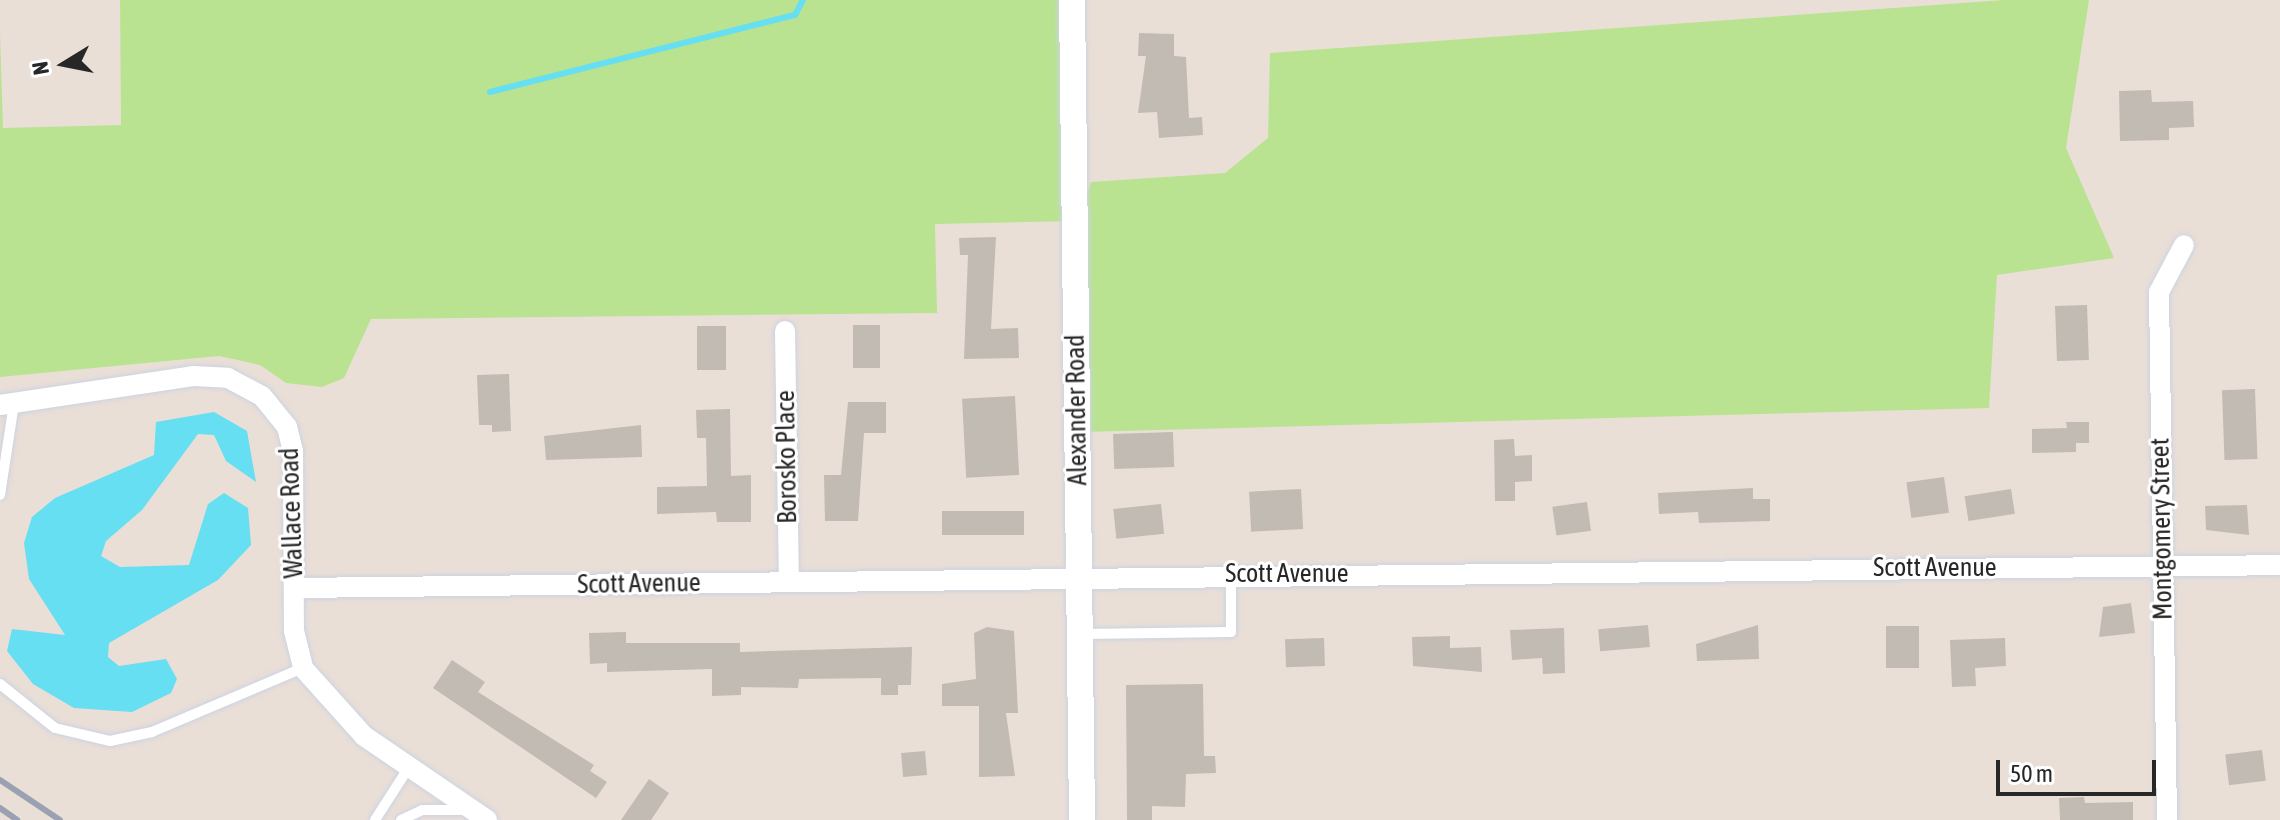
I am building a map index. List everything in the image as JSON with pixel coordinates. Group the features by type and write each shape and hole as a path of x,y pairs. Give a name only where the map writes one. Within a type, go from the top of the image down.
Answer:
{"street":[{"name":"Alexander Road","path":"1072,0 1082,820"},
{"name":"Montgomery Street","path":"2167,820 2159,292 2184,245"},
{"name":"Borosko Place","path":"785,331 789,582"},
{"name":"Wallace Road","path":"7,405 193,376 247,385 277,411 290,437 294,588 303,668"},
{"name":"Scott Avenue","path":"294,588 1079,575 2280,565"},
{"path":"303,668 345,719 480,815"}],"lane":[{"path":"0,495 7,405"},
{"path":"1080,634 1231,632 1231,574"},
{"path":"0,684 55,728 110,741 152,732 303,668"},
{"path":"375,820 409,767"},
{"path":"401,820 422,810 480,815"}],"green space":[{"path":"120,0 1072,0 1075,221 935,224 937,313 371,319 344,378 322,387 286,383 260,365 219,356 0,377 0,32 3,128 121,125"},
{"path":"2004,0 2089,0 2066,148 2114,258 1997,275 1989,408 1082,432 1079,213 1091,182 1225,173 1268,138 1270,53"}],"water":[{"path":"214,412 247,431 256,482 226,461 214,435 198,434 142,510 106,541 101,556 120,567 189,565 208,504 224,493 248,508 251,545 218,580 109,643 108,657 119,666 166,659 177,679 171,693 132,712 74,708 33,684 7,651 12,629 65,635 29,579 24,543 32,517 55,498 154,455 156,422"}],"building":[{"path":"1139,33 1174,34 1174,56 1186,57 1189,118 1202,117 1203,135 1159,138 1157,112 1138,113 1146,56 1138,56"},
{"path":"2151,90 2152,102 2193,101 2194,127 2169,128 2169,140 2120,141 2119,91"},
{"path":"996,237 991,329 1018,328 1019,358 964,359 968,255 960,255 959,238"},
{"path":"2087,305 2089,360 2057,361 2055,306"},
{"path":"853,325 880,325 880,368 853,368"},
{"path":"697,326 726,326 726,370 697,370"},
{"path":"509,374 511,431 492,432 492,425 479,425 477,375"},
{"path":"2255,389 2257,459 2224,460 2222,390"},
{"path":"1015,396 1019,475 966,478 962,399"},
{"path":"848,402 886,402 886,433 864,433 858,521 825,521 824,475 841,475"},
{"path":"730,409 731,476 751,475 751,522 717,522 716,512 657,514 657,487 707,486 706,438 697,438 696,410"},
{"path":"2066,422 2089,422 2089,443 2076,443 2076,452 2032,453 2032,429 2067,428"},
{"path":"641,425 642,457 546,460 544,436"},
{"path":"1173,432 1174,467 1114,469 1113,434"},
{"path":"1514,439 1515,456 1532,455 1532,481 1515,482 1515,501 1495,501 1494,440"},
{"path":"1944,477 1949,513 1911,518 1906,482"},
{"path":"1753,488 1753,499 1770,499 1770,521 1699,523 1698,512 1659,514 1658,493"},
{"path":"1301,489 1303,529 1251,532 1249,492"},
{"path":"2011,489 2015,514 1968,521 1965,496"},
{"path":"1587,502 1591,531 1556,536 1552,507"},
{"path":"1161,504 1164,534 1116,539 1113,509"},
{"path":"2247,505 2249,535 2206,530 2205,506"},
{"path":"942,511 1024,511 1024,535 942,535"},
{"path":"2131,603 2135,633 2099,637 2103,607"},
{"path":"1648,625 1650,647 1600,651 1598,629"},
{"path":"1758,625 1759,659 1697,661 1696,644"},
{"path":"1886,626 1919,626 1919,668 1886,668"},
{"path":"987,627 1014,631 1018,713 1006,713 1015,776 979,777 979,706 942,706 942,684 976,679 974,633"},
{"path":"1564,628 1565,673 1543,674 1542,658 1512,660 1510,630"},
{"path":"626,632 626,643 740,643 740,652 912,647 911,685 898,685 898,695 881,695 881,678 799,679 798,688 741,687 741,695 712,696 712,669 607,672 607,663 590,664 589,633"},
{"path":"1450,636 1450,648 1481,647 1482,672 1413,666 1412,637"},
{"path":"1324,638 1325,666 1286,667 1285,639"},
{"path":"2005,638 2006,666 1975,668 1976,686 1952,687 1950,640"},
{"path":"452,660 485,682 478,692 594,765 590,771 607,782 596,798 433,688"},
{"path":"1203,684 1204,756 1215,756 1216,773 1186,774 1185,807 1152,806 1152,820 1127,820 1126,685"},
{"path":"2262,750 2266,781 2229,785 2225,755"},
{"path":"925,751 927,775 903,777 901,753"},
{"path":"649,779 669,793 651,820 621,820"},
{"path":"2084,797 2085,803 2133,802 2133,820 2060,820 2059,798"}],"waterway":[{"path":"490,92 795,15 803,0"}],"railway":[{"path":"0,780 60,820"},
{"path":"0,808 17,820"}]}
